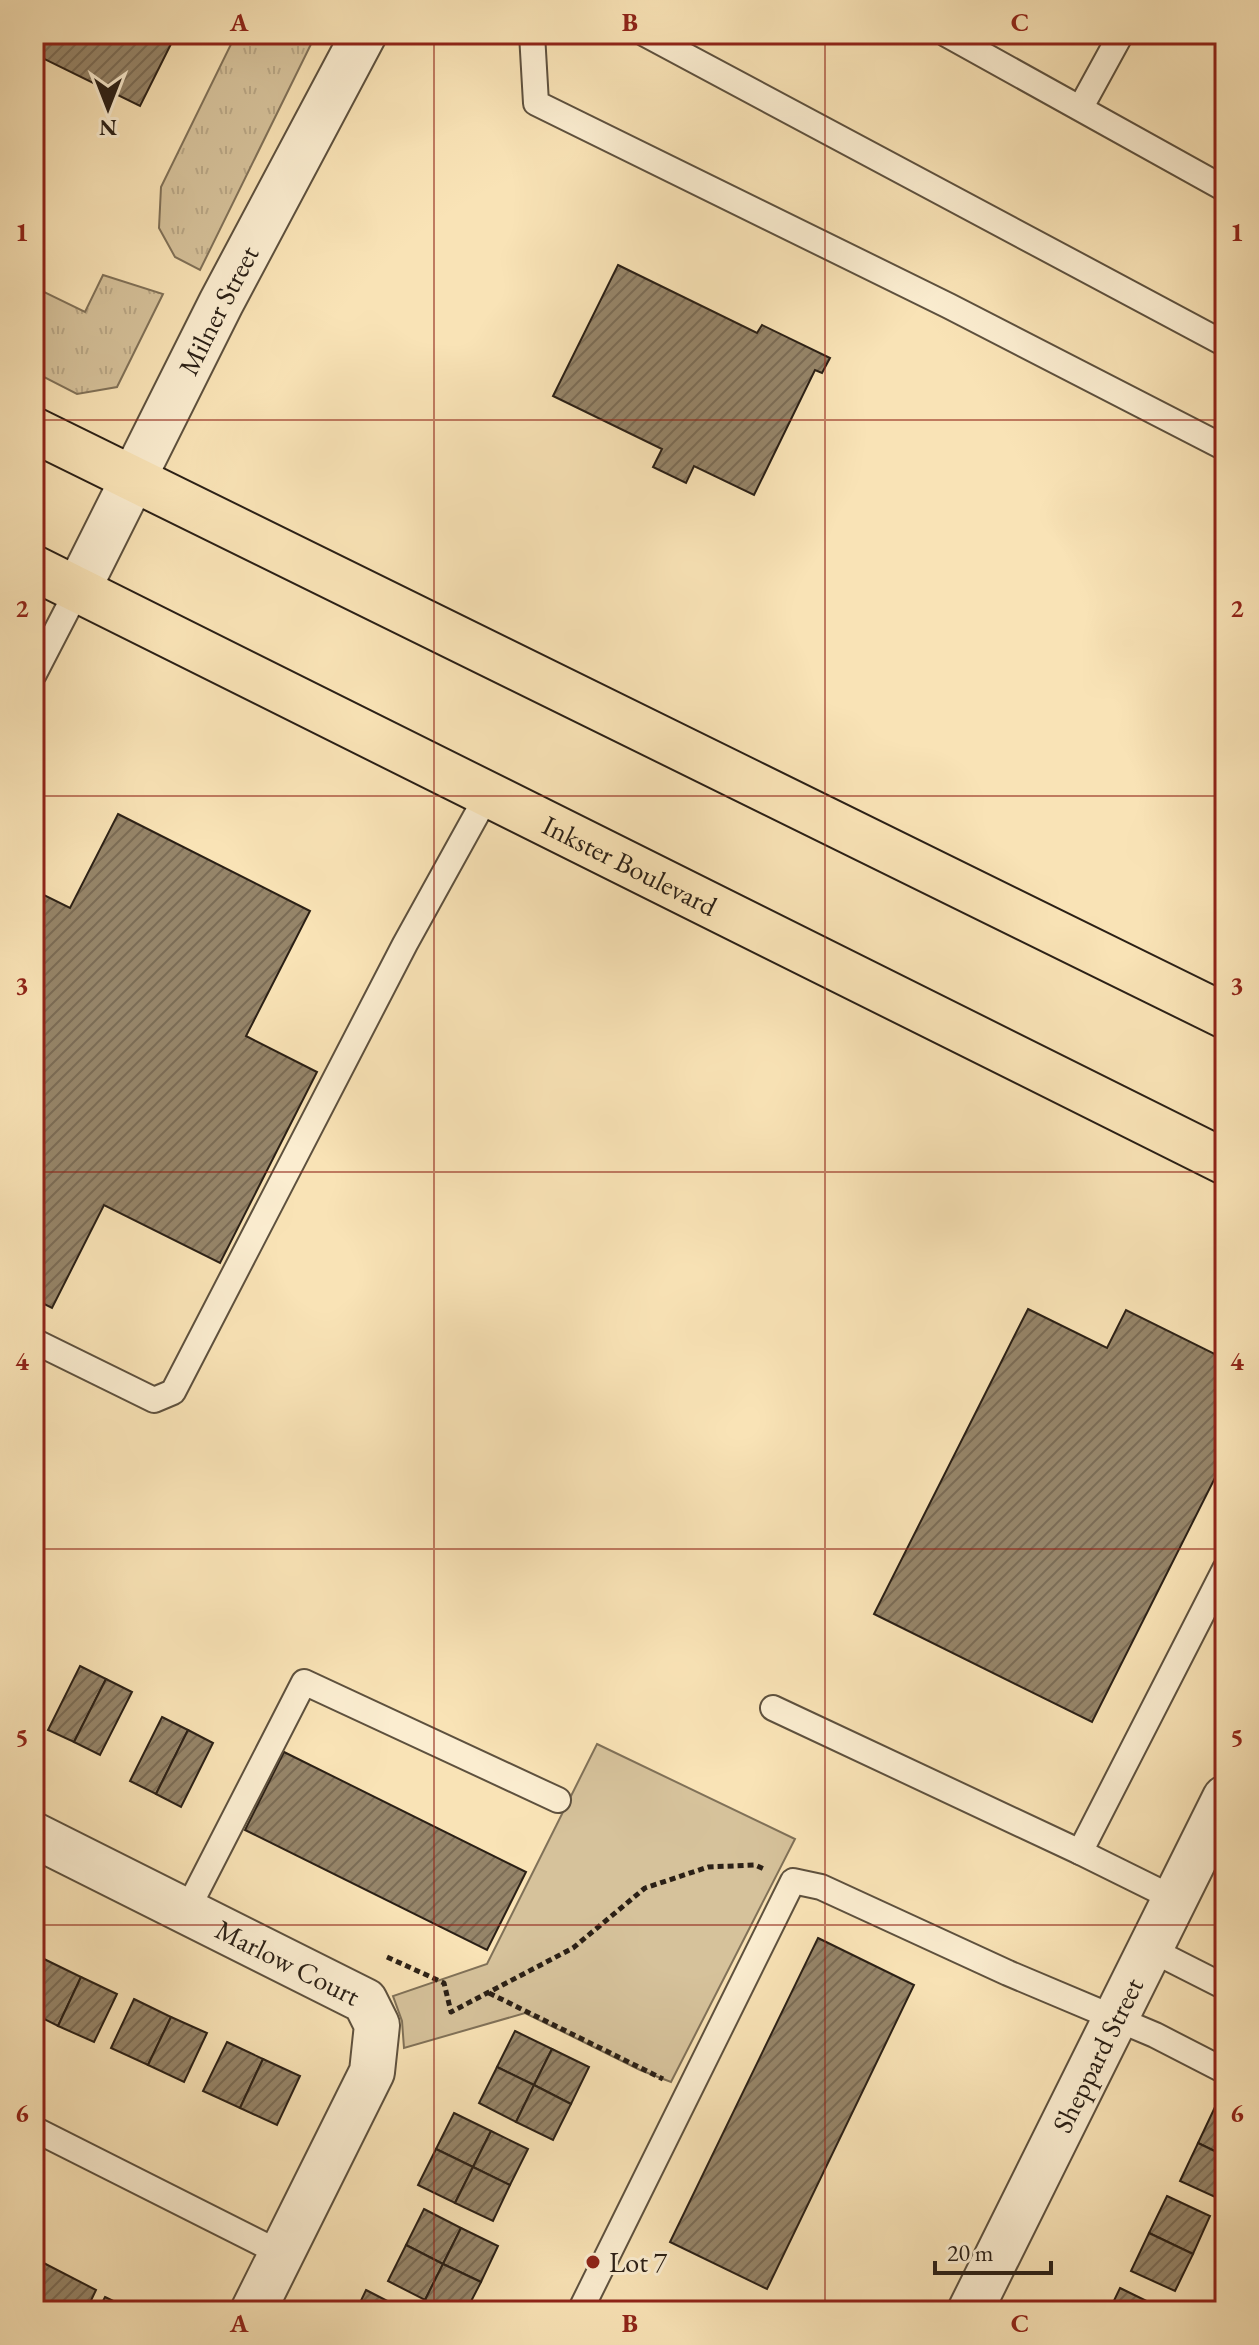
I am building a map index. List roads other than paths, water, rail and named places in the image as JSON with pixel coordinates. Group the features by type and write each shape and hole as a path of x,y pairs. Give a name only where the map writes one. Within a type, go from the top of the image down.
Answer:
{"main road":[{"path":"34,430 1225,1016"},
{"name":"Inkster Boulevard","path":"34,568 1225,1162"}],"street":[{"name":"Milner Street","path":"78,589 221,303 364,34"},
{"name":"Sheppard Street","path":"970,2311 1225,1798"},
{"name":"Marlow Court","path":"34,1835 365,2001 377,2025 372,2072 253,2311"}],"lane":[{"path":"532,34 536,103 949,306 1224,446"},
{"path":"645,34 1225,344"},
{"path":"946,34 1225,189"},
{"path":"1081,107 1121,34"},
{"path":"34,674 78,589"},
{"path":"34,1341 154,1400 173,1392 420,917 488,794"},
{"path":"1080,1852 1225,1569"},
{"path":"186,1912 304,1682 558,1800"},
{"path":"773,1708 1175,1899"},
{"path":"580,2311 793,1881 821,1887 1008,1973 1116,2018 1225,2071"},
{"path":"1150,1949 1225,1987"},
{"path":"34,2129 280,2253"}],"place":[{"name":"Lot 7","path":"593,2262"}]}
